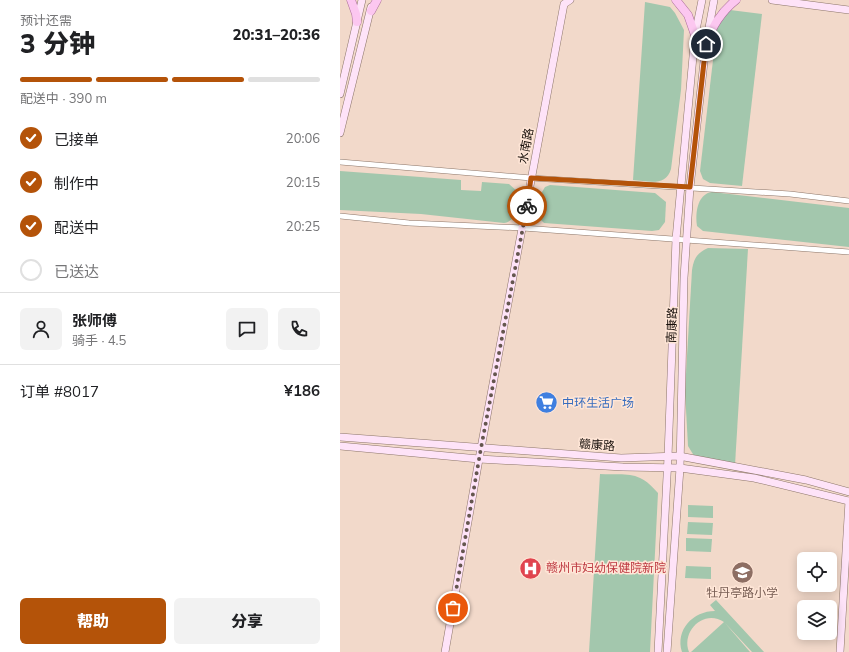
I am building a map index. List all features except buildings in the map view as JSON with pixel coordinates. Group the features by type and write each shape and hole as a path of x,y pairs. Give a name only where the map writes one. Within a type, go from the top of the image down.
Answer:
{"main road":[{"path":"351,0 357,22"},
{"path":"340,94 362,0"},
{"path":"340,133 373,0"},
{"path":"371,11 377,0"},
{"path":"676,0 688,15 696,35"},
{"name":"南康路","path":"658,652 668,457 676,239 696,35 702,0"},
{"name":"南康路","path":"667,652 680,468 679,456 690,187 706,44 714,0"},
{"path":"706,44 716,22 725,9 736,0"},
{"path":"772,0 849,10"},
{"name":"水南路","path":"445,652 481,448 564,1"},
{"name":"赣康路","path":"340,436 621,458 679,456 806,480 849,492"},
{"name":"赣康路","path":"340,446 479,459 667,469 680,468 754,478 849,501"},
{"path":"840,652 849,501"}],"street":[{"path":"340,162 531,178 790,194 849,201"},
{"path":"340,216 409,223 523,228 849,252"}],"green space":[{"path":"645,2 670,7 684,30 681,90 671,169 669,175 661,181 656,182 633,180"},
{"path":"730,10 762,14 742,186 710,183 703,179 700,171 717,26"},
{"path":"340,171 461,180 461,190 481,191 482,182 509,184 518,192 516,211 509,222 504,223 421,214 340,210"},
{"path":"550,185 655,193 666,202 665,222 659,230 652,231 544,223 538,217 542,192 545,187"},
{"path":"712,192 849,208 849,247 703,231 697,226 696,216 698,205 703,196"},
{"path":"708,248 748,249 735,465 696,459 688,446 685,391 692,270 697,256"},
{"path":"600,474 632,475 645,480 658,493 650,652 589,652"},
{"path":"688,505 713,506 713,518 688,517"},
{"path":"688,522 713,523 712,535 687,534"},
{"path":"686,538 712,539 711,552 686,551"},
{"path":"686,566 711,567 711,579 685,578"},
{"path":"716,600 764,652 752,652 725,623 750,652 691,652 724,622 709,618 696,624 691,630 687,644 689,652 682,652 681,636 684,629 693,618 700,614 715,611 710,605"}],"way so far":[{"path":"453,608 481,448 527,206"}],"place":[{"name":"中环生活广场","path":"547,403"},
{"name":"赣州市妇幼保健院新院","path":"530,568"},
{"name":"牡丹亭路小学","path":"742,572"}],"route":[{"path":"527,206 531,178 690,187 706,44"}]}
